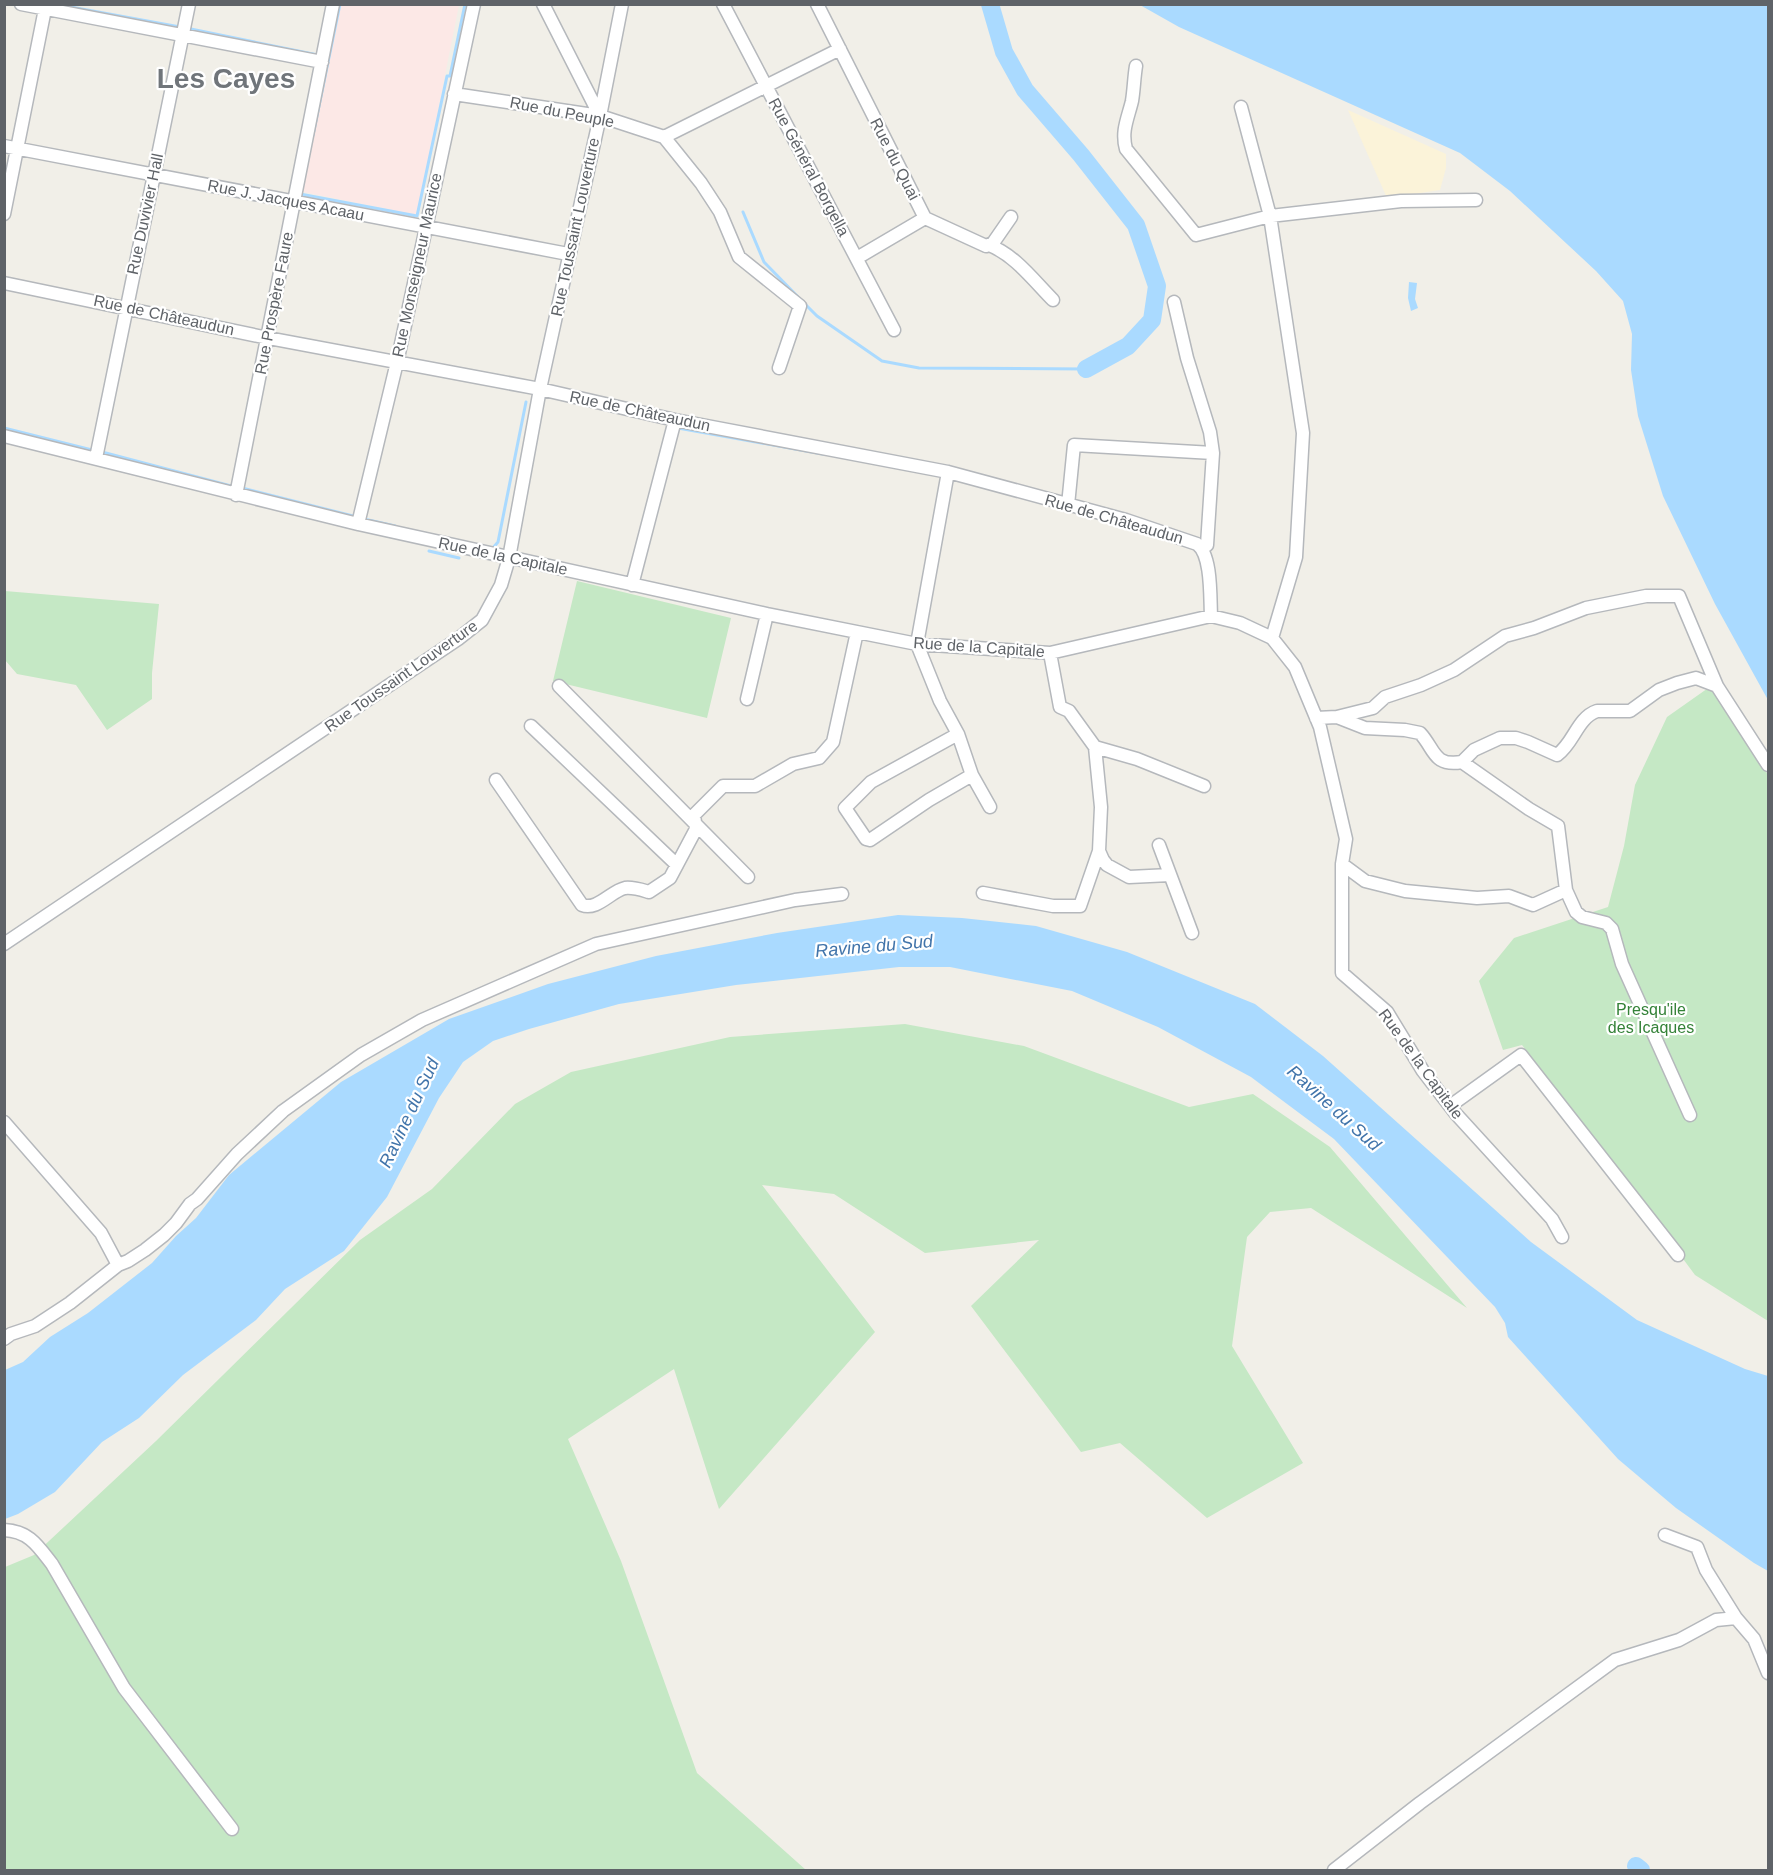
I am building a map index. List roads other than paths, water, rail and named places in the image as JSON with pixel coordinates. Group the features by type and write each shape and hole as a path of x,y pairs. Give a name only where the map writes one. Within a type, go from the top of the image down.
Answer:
{"street":[{"path":"21,4 322,62"},
{"name":"Rue Duvivier Hall","path":"96,458 189,4"},
{"name":"Rue Prospère Faure","path":"236,495 333,4"},
{"name":"Rue Monseigneur Maurice","path":"358,524 397,363 474,4"},
{"path":"543,4 600,116"},
{"name":"Rue Toussaint Louverture","path":"4,944 458,639 482,620 501,585 509,558 540,389 600,116 622,4"},
{"name":"Rue Général Borgella","path":"723,4 894,330"},
{"name":"Rue du Quai","path":"817,4 925,219 983,246 989,245 1000,249 1012,258 1053,300"},
{"path":"4,214 11,147 46,7"},
{"path":"779,368 800,306 739,257 720,212 701,183 664,138 840,49"},
{"path":"1136,66 1131,104 1125,120 1126,149 1196,235 1270,216 1401,201 1476,200"},
{"name":"Rue du Peuple","path":"454,94 600,116 664,138"},
{"path":"1241,107 1270,216 1303,433 1296,557 1272,638"},
{"name":"Rue J. Jacques Acaau","path":"11,147 568,254"},
{"path":"989,245 993,243 1011,217"},
{"path":"857,258 925,219"},
{"name":"Rue de Châteaudun","path":"4,283 268,338 540,389 675,420 948,472 1126,520 1197,544 1202,548 1207,560 1211,616"},
{"path":"1174,302 1187,358 1210,432 1213,453 1207,545 1202,548"},
{"path":"632,585 675,420"},
{"name":"Rue de la Capitale","path":"4,436 358,524 767,614 917,644 1050,653 1211,616 1240,623 1272,638 1295,667 1316,718 1346,839 1342,864 1342,973 1387,1012 1423,1071 1450,1106 1552,1219 1562,1237"},
{"path":"1068,505 1074,445 1213,453"},
{"path":"948,472 917,644 940,701 958,734 972,775 990,807"},
{"path":"1316,718 1337,717 1373,708 1385,697 1421,685 1454,670 1505,636 1534,628 1586,608 1646,596 1679,596 1717,686 1768,765"},
{"path":"747,699 767,614"},
{"path":"496,780 582,905 586,907 593,905 624,888 649,892 670,878 696,829 694,815 723,786 755,786 793,764 819,758 827,750 833,742 857,632"},
{"path":"983,893 1053,906 1080,906 1099,851 1101,807 1095,747 1069,711 1060,707 1050,653"},
{"path":"1337,717 1365,728 1414,731 1423,737 1434,755 1452,763 1462,762 1474,750 1500,738 1522,740 1557,755 1566,746 1585,717 1592,713 1630,711 1659,690 1696,678 1717,686"},
{"path":"559,686 748,877"},
{"path":"531,726 677,865"},
{"path":"958,734 878,777 857,794 845,808 866,839 870,840 929,800 972,775"},
{"path":"1095,747 1137,759 1204,786"},
{"path":"1462,762 1529,809 1558,826 1566,890 1579,915 1606,923 1612,929 1622,964 1690,1115"},
{"path":"1159,845 1192,933"},
{"path":"1099,851 1107,866 1129,877 1170,875"},
{"path":"1342,864 1365,881 1405,891 1477,898 1509,896 1533,905 1566,890"},
{"path":"7,1332 35,1326 70,1304 118,1265 128,1261 164,1235 237,1154 283,1112 361,1054 422,1020 596,944 795,900 842,894"},
{"path":"1450,1106 1521,1055 1678,1255"},
{"path":"4,1122 101,1233 118,1265"},
{"path":"4,1530 24,1533 52,1564 123,1688 232,1829"},
{"path":"1665,1534 1697,1547 1706,1570 1736,1618 1754,1639 1768,1672"},
{"path":"1334,1870 1420,1803 1615,1660 1679,1640 1716,1620 1736,1618"}],"water":[{"path":"1140,5 1768,5 1768,700 1715,604 1663,496 1638,416 1631,370 1632,334 1623,301 1596,271 1510,191 1460,153 1179,27"},
{"path":"1409,282 1417,283 1415,299 1418,308 1411,311 1408,298"},
{"name":"Ravine du Sud","path":"898,915 962,918 1036,926 1127,952 1255,1004 1323,1056 1531,1242 1637,1320 1745,1369 1768,1376 1768,1571 1676,1508 1618,1459 1508,1337 1505,1323 1495,1307 1334,1139 1251,1077 1158,1027 1072,991 950,967 899,967 736,985 619,1004 493,1041 463,1062 439,1098 387,1197 344,1251 285,1289 256,1320 183,1375 139,1418 102,1442 55,1492 5,1519 5,1370 23,1362 50,1337 88,1313 152,1263 196,1218 229,1175 341,1082 449,1019 548,984 656,956 777,933"}],"waterway":[{"path":"313,135 340,4"},
{"path":"301,191 300,194 417,216 465,4"},
{"path":"990,4 1004,52 1025,90 1081,155 1136,225 1157,286 1152,320 1128,346 1086,369"},
{"path":"60,5 180,27"},
{"path":"186,28 318,55"},
{"path":"743,212 764,262 800,299"},
{"path":"805,304 817,316 882,361 919,368 1086,369"},
{"path":"489,548 492,549 498,542 526,402"},
{"path":"4,428 96,451"},
{"path":"677,430 678,428 823,454"},
{"path":"102,452 235,487"},
{"path":"242,488 357,517"},
{"path":"364,519 395,526"},
{"path":"429,551 459,558"},
{"path":"1636,1866 1641,1870"}],"district":[{"name":"Les Cayes","path":"226,78"}],"park label":[{"name":"Presqu'ile des Icaques","path":"1651,1018"}]}
